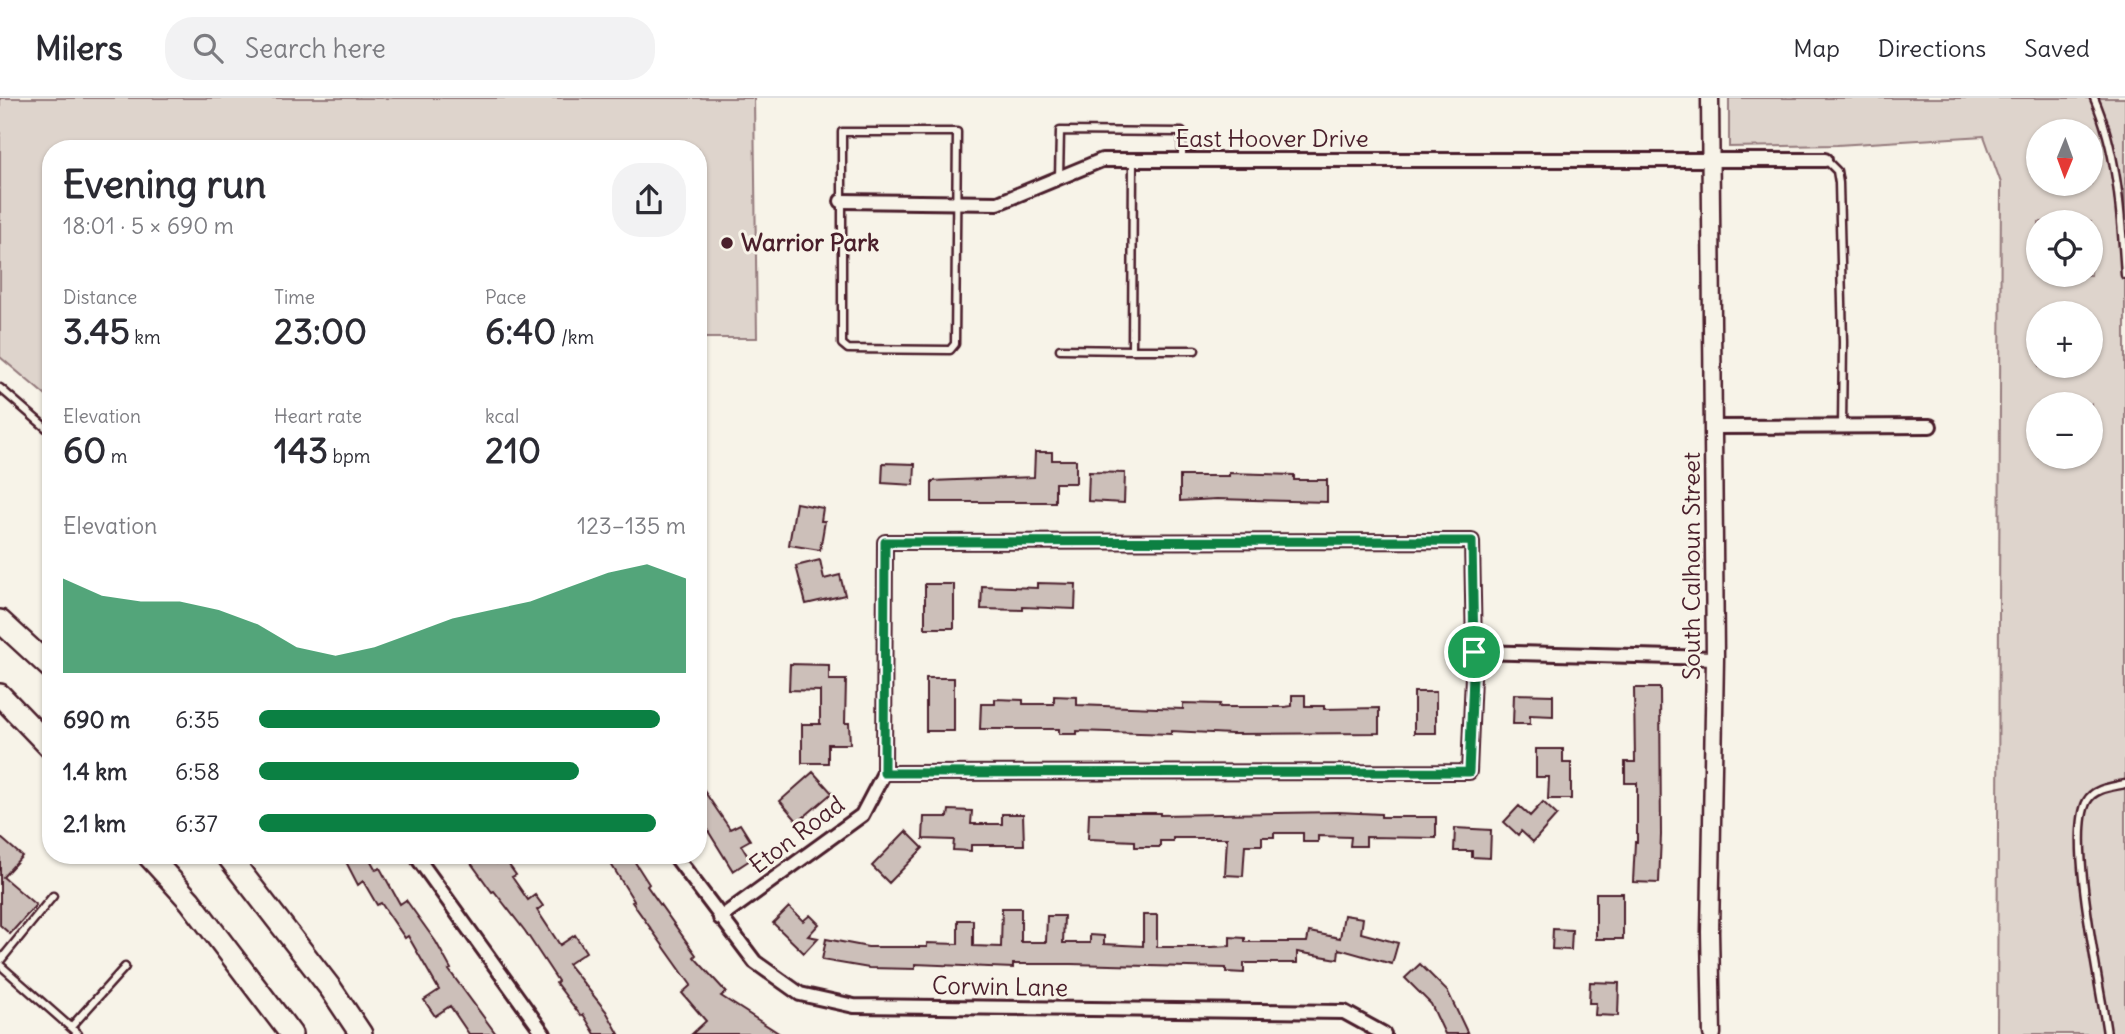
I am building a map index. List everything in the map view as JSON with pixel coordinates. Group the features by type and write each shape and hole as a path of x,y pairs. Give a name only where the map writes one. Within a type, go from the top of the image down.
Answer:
{"highway":[{"path":"0,621 42,660"},
{"path":"0,695 42,739"},
{"path":"156,864 190,901 291,1034"},
{"path":"234,864 331,989 361,1034"}],"street":[{"name":"South Calhoun Street","path":"1710,98 1716,658 1710,932 1712,1034"},
{"name":"East Hoover Drive","path":"841,201 999,203 1102,160 1825,160"},
{"path":"1714,427 1930,426"},
{"path":"1472,541 1474,652 1469,772 884,773 885,542 1472,541"},
{"path":"1474,652 1716,658"},
{"name":"Eton Road","path":"720,918 862,816 884,773"},
{"path":"422,864 544,1034"},
{"name":"Corwin Lane","path":"681,864 755,962 800,994 854,1006 1344,1012 1384,1034"}],"lane":[{"path":"2094,98 2104,127 2116,182 2125,275"},
{"path":"1059,178 1060,131 1182,132 1182,160"},
{"path":"842,132 957,132 957,201 955,344 950,350 848,349 842,344 842,132"},
{"path":"1132,350 1133,160"},
{"path":"1825,160 1837,171 1839,183 1842,426"},
{"path":"1060,349 1195,350"},
{"path":"0,388 42,424"},
{"path":"2107,1034 2082,871 2082,830 2085,804 2089,797 2125,784"},
{"path":"53,896 0,963 78,1034"},
{"path":"71,1027 125,967"}],"shaded area":[{"name":"Warrior Park","path":"0,98 754,98 757,338 707,338 707,140 42,140 42,392 0,357"},
{"path":"1729,98 2125,98 2125,1034 1997,1034 2001,183 1984,136 1837,145 1729,147"}],"building":[{"path":"1035,452 1052,452 1052,460 1076,460 1076,483 1055,483 1055,502 932,502 932,481 1034,477"},
{"path":"883,463 915,464 914,485 882,483"},
{"path":"1089,472 1125,473 1124,503 1088,501"},
{"path":"1229,473 1294,475 1294,480 1327,480 1327,502 1217,499 1180,501 1180,476 1229,476"},
{"path":"796,503 823,508 821,521 825,521 820,550 789,545"},
{"path":"820,560 824,579 840,575 845,595 806,604 796,566"},
{"path":"1037,583 1076,584 1075,609 981,609 982,586 1037,588"},
{"path":"925,584 954,584 954,628 925,628"},
{"path":"790,664 829,665 829,680 846,680 845,723 849,723 850,744 828,744 828,763 802,763 802,724 820,724 820,691 789,690"},
{"path":"926,678 954,678 954,731 926,731"},
{"path":"1634,688 1660,688 1659,883 1633,882 1637,842 1637,783 1625,783 1625,762 1635,762"},
{"path":"1414,692 1436,692 1436,733 1414,733"},
{"path":"1514,694 1553,695 1553,716 1530,715 1530,724 1513,724"},
{"path":"1292,695 1305,695 1305,706 1324,706 1324,709 1379,708 1379,733 1232,734 1171,731 1171,734 1077,731 1077,734 1059,734 1059,729 980,729 981,704 995,704 995,699 1023,700 1023,704 1054,704 1054,696 1077,697 1077,705 1183,709 1183,703 1220,704 1219,707 1285,707 1292,706"},
{"path":"1536,749 1563,749 1563,763 1571,763 1571,799 1548,799 1549,777 1536,777"},
{"path":"813,772 832,793 798,822 780,801"},
{"path":"707,795 730,829 740,824 750,840 741,845 750,860 733,871 707,829"},
{"path":"1543,802 1557,815 1533,842 1521,831 1518,835 1504,822 1519,806 1530,816"},
{"path":"949,810 972,811 971,824 1002,824 1002,814 1023,814 1024,845 971,845 971,851 953,850 954,840 923,839 924,817 948,817"},
{"path":"1338,812 1381,814 1381,817 1436,817 1436,838 1366,837 1366,846 1350,846 1351,837 1318,836 1318,842 1303,842 1303,833 1274,833 1274,837 1262,837 1262,845 1245,845 1243,876 1225,875 1227,838 1173,838 1173,841 1160,841 1160,847 1135,847 1135,841 1088,839 1089,813 1160,815"},
{"path":"1455,828 1491,830 1490,858 1472,857 1472,851 1454,851"},
{"path":"906,831 923,848 889,883 872,866"},
{"path":"0,837 22,856 3,877 36,905 10,934 0,925"},
{"path":"347,864 373,864 376,870 380,868 400,904 406,900 436,942 451,969 449,970 496,1034 469,1034 450,1006 435,1016 424,1000 439,990 408,936 405,938 381,903 377,905 363,881 358,885"},
{"path":"472,864 508,864 516,875 512,877 528,900 535,895 543,906 537,910 560,945 575,935 586,952 568,964 606,1011 619,1034 595,1034 583,1014 581,1016 556,983 558,981 525,931 494,891 492,892"},
{"path":"611,864 636,864 649,884 647,886 696,955 694,957 726,992 721,996 780,1034 692,1034 706,1021 682,993 691,985 632,902 634,901"},
{"path":"1596,893 1623,893 1623,939 1596,939"},
{"path":"789,907 803,921 810,915 819,924 808,936 818,938 804,953 773,923"},
{"path":"1002,908 1021,908 1021,942 1046,942 1047,916 1064,916 1063,943 1090,943 1090,935 1104,936 1104,944 1143,946 1143,915 1157,915 1157,947 1230,946 1230,937 1245,938 1245,942 1307,942 1309,932 1340,938 1344,915 1363,918 1361,933 1398,943 1392,964 1339,949 1338,959 1297,952 1297,963 1244,963 1244,973 1226,972 1226,968 1071,964 1013,964 1013,968 915,964 915,969 869,968 822,960 826,939 868,947 958,944 958,920 973,920 973,946 1001,947"},
{"path":"1553,929 1572,930 1571,950 1552,949"},
{"path":"1420,964 1448,992 1468,1034 1445,1034 1431,1004 1405,978"},
{"path":"1590,982 1619,983 1618,1016 1595,1015 1596,1003 1589,1003"}],"place":[{"name":"Warrior Park","path":"727,243"}],"route":[{"path":"1472,541 1474,652 1469,772 884,773 885,542 1472,541"}]}
